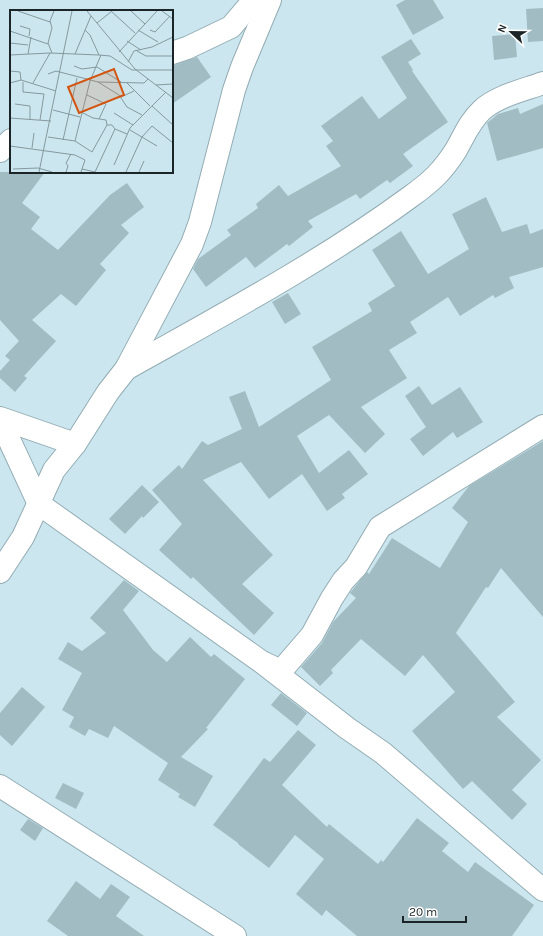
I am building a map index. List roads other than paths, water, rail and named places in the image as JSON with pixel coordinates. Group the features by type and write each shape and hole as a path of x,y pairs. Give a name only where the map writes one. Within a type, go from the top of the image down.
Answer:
{"street":[{"path":"173,53 187,48 231,27 254,0"},
{"path":"0,572 23,538 54,470 76,444 108,392 126,369 192,244 200,222 234,90 270,0"},
{"path":"126,369 282,282 410,198 435,178 450,160 472,122 483,109 503,98 543,83"},
{"path":"0,151 10,141"},
{"path":"0,419 76,444"},
{"path":"0,419 39,504 263,663 347,728 383,753 541,885"},
{"path":"263,663 281,671 301,648 312,635 332,598 343,581 356,567 380,527 543,426"},
{"path":"0,786 234,936"}]}
